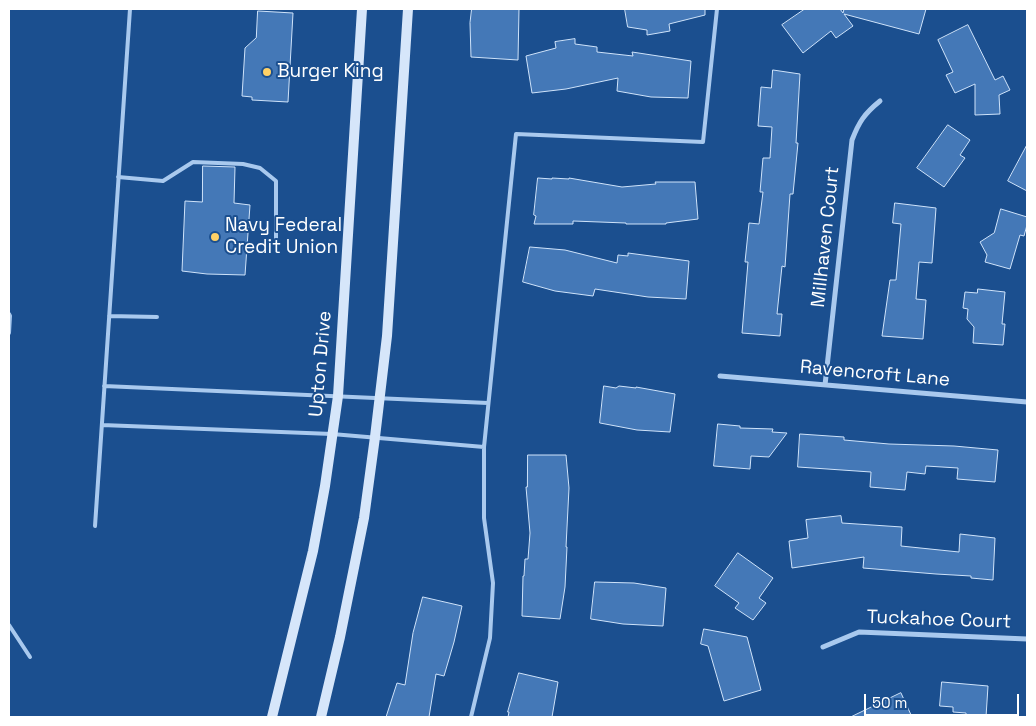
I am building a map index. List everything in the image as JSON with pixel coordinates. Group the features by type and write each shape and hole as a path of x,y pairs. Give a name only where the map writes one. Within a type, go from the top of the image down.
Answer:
{"main road":[{"name":"Upton Drive","path":"272,717 313,551 338,396 362,9"},
{"path":"321,717 340,637 360,536 380,398 387,336 408,9"}],"street":[{"name":"Millhaven Court","path":"824,385 852,140 858,124 869,110 880,101"},
{"name":"Ravencroft Lane","path":"720,376 1027,402"},
{"name":"Tuckahoe Court","path":"823,647 859,632 1027,638"}],"lane":[{"path":"95,526 130,9"},
{"path":"471,717 490,638 493,583 484,518 484,447 516,134 703,142 717,9"},
{"path":"118,177 163,180 193,162 243,164 260,168 276,181 276,244"},
{"path":"9,314 9,333"},
{"path":"109,316 157,317"},
{"path":"104,386 488,403"},
{"path":"102,425 332,434 484,447"},
{"path":"9,625 30,657"}],"building":[{"path":"472,9 519,9 518,60 471,57 470,23"},
{"path":"625,9 705,9 705,15 669,24 670,31 647,35 647,30 628,27"},
{"path":"805,9 840,9 843,13 844,9 926,9 919,34 844,14 853,26 836,38 831,31 803,53 782,25"},
{"name":"Burger King","path":"258,11 293,13 288,102 252,100 252,97 242,96 245,48 256,38"},
{"path":"968,25 995,80 1003,76 1010,90 999,95 1000,114 975,115 975,84 955,93 946,75 953,72 938,40"},
{"path":"575,39 575,44 597,47 597,52 633,56 632,52 691,61 688,98 651,97 617,91 618,78 566,89 532,93 526,56 556,48 555,42"},
{"path":"773,70 800,74 796,143 798,143 793,194 790,194 785,267 782,266 777,314 782,314 780,336 742,333 748,262 745,262 749,223 759,224 763,192 760,192 763,158 770,158 772,127 758,126 761,87 771,88"},
{"path":"948,125 970,140 960,155 965,158 944,187 917,168"},
{"path":"1027,145 1027,191 1008,181"},
{"path":"203,166 235,167 234,203 250,205 245,275 182,271 185,201 202,202"},
{"path":"538,178 569,178 622,187 656,184 655,182 695,182 698,219 666,224 573,221 573,224 534,224"},
{"path":"895,203 936,208 932,263 919,262 916,299 926,300 923,339 882,336 890,280 896,280 901,224 893,223"},
{"path":"1001,209 1027,217 1024,236 1020,235 1010,269 985,262 987,255 980,242 994,233"},
{"path":"530,247 565,250 617,263 618,255 628,256 628,253 689,261 686,299 648,297 595,289 593,296 555,291 523,282"},
{"path":"978,289 1005,292 1002,324 1005,324 1003,345 973,343 974,327 967,319 968,309 963,308 965,292 977,293"},
{"path":"604,386 616,388 619,386 636,387 675,394 670,432 637,430 600,423"},
{"path":"718,424 740,426 740,428 773,429 772,432 787,433 769,457 751,456 750,469 714,466"},
{"path":"800,434 844,437 844,440 889,444 954,446 998,450 995,482 957,479 958,468 926,466 925,474 907,472 905,490 870,487 871,472 798,467"},
{"path":"528,455 566,455 569,488 567,547 565,587 560,619 522,616 523,576 525,559 528,559 530,533 526,487"},
{"path":"841,516 842,523 902,527 901,546 959,552 960,534 995,538 993,580 971,578 971,576 863,568 864,557 792,568 789,541 808,538 806,520"},
{"path":"738,553 773,578 759,598 766,603 753,620 735,608 739,603 715,586"},
{"path":"595,582 634,583 666,588 663,626 623,624 591,619"},
{"path":"423,597 462,606 444,676 436,674 429,717 386,717 397,683 405,685 413,633"},
{"path":"704,629 747,637 761,690 724,701 708,646 701,644"},
{"path":"519,673 558,682 552,717 508,717"},
{"path":"942,682 988,686 986,717 966,717 966,713 953,712 953,707 940,706"},
{"path":"901,693 912,717 851,717"}],"place":[{"name":"Burger King","path":"267,72"},
{"name":"Navy Federal Credit Union","path":"215,237"}]}
